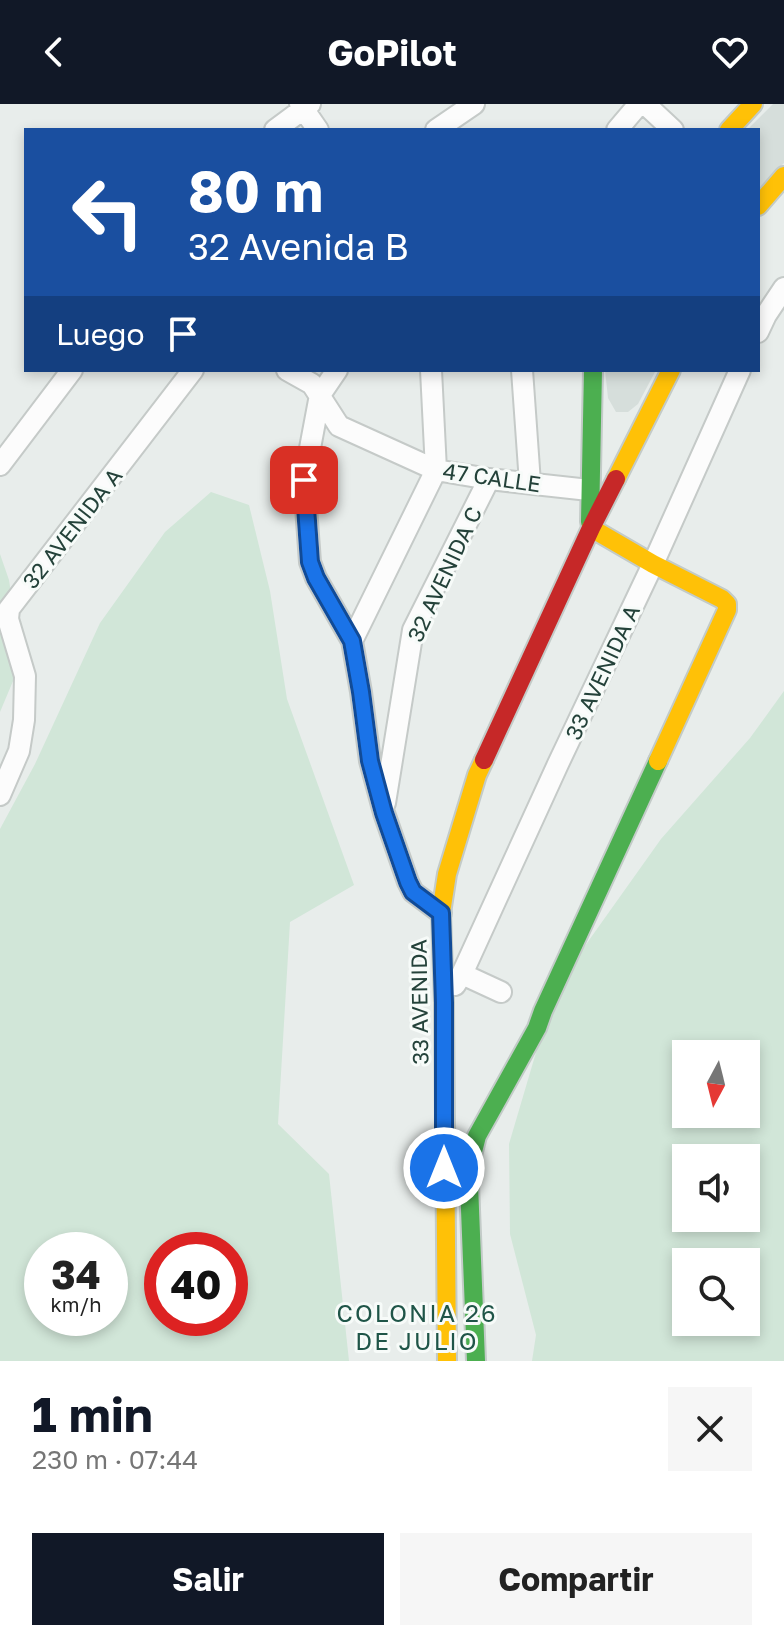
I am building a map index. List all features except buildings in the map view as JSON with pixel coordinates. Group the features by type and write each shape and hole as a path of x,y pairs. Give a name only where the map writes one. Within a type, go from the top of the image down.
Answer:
{"street":[{"path":"619,128 642,104 671,128"},
{"path":"731,128 753,104"},
{"path":"277,128 304,105 317,128"},
{"path":"441,128 470,115"},
{"path":"760,204 784,176"},
{"path":"760,328 784,288"},
{"path":"0,465 70,372"},
{"name":"32 AVENIDA A","path":"0,795 19,751 24,720 25,676 8,619 9,609 191,372"},
{"name":"47 CALLE","path":"291,372 312,384 339,426 436,470 589,490"},
{"path":"336,372 320,395 304,480 310,562 352,641 370,761 408,882 413,892 441,913"},
{"path":"352,641 436,470 431,372"},
{"path":"522,372 530,483"},
{"name":"33 AVENIDA","path":"591,528 589,490 593,457 593,372"},
{"name":"33 AVENIDA","path":"447,1361 441,913 447,874 477,775 591,528 670,372"},
{"name":"33 AVENIDA A","path":"444,1003 462,974 739,372"},
{"path":"593,457 620,468"},
{"name":"32 AVENIDA C","path":"384,813 413,630 489,479"},
{"path":"476,1361 469,1184 470,1163 477,1136 537,1028 727,610 727,604 722,599 591,528"},
{"path":"462,974 501,992"}],"shaded area":[{"path":"773,104 784,104 784,163 760,187 760,128 749,128"},
{"path":"605,372 655,372 638,404 628,412 616,412 608,398"}],"green space":[{"path":"211,492 249,505 270,591 287,699 354,885 290,922 278,1124 329,1174 349,1361 0,1361 0,829 35,764 100,623 165,532"},
{"path":"0,554 9,580 21,662 0,712"},
{"path":"784,691 784,1361 532,1361 536,1335 510,1234 509,1144 555,988 661,839 750,738"}],"traffic: fast":[{"path":"590,522 593,372"},
{"path":"476,1361 469,1184 470,1163 477,1136 537,1028 658,761"}],"traffic: slow":[{"path":"731,128 753,104"},
{"path":"760,204 784,176"},
{"path":"616,479 670,372"},
{"path":"591,528 727,604 727,610 658,761"},
{"path":"447,1361 441,913 447,874 484,760"}],"traffic: jam":[{"path":"484,760 616,479"}],"district":[{"name":"COLONIA 26 DE JULIO","path":"417,1326"}],"route":[{"path":"304,480 310,562 352,641 370,761 384,813 413,892 441,913 444,1168"}]}
